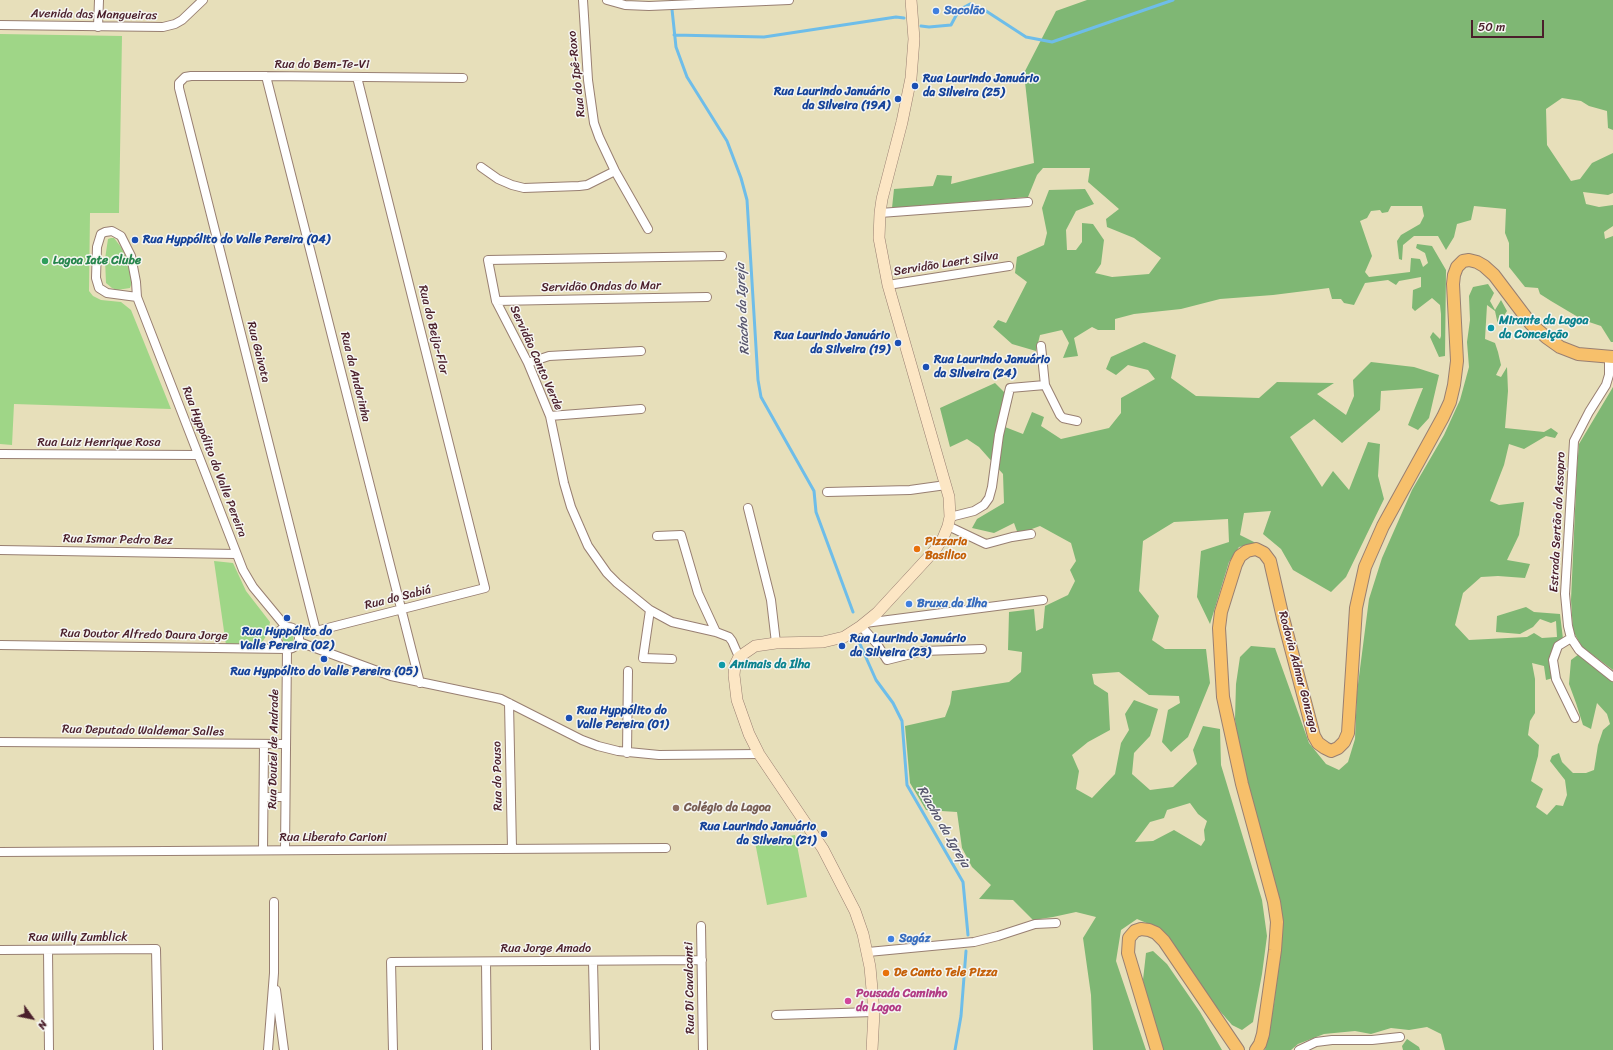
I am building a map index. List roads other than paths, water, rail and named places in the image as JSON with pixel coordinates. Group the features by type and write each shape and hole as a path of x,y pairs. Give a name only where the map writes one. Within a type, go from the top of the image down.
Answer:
{"main road":[{"path":"872,1050 874,1012 868,952 855,911 832,865 810,828 759,754 745,722 735,688 735,666 739,657 755,646 776,643 828,641 844,637 863,625 888,601 935,550 943,538 949,522 950,497 888,285 879,238 880,213 910,86 914,39 910,0"},
{"name":"Rodovia Admar Gonzaga","path":"1256,1050 1260,1044 1266,1019 1277,922 1274,902 1242,784 1223,697 1219,628 1221,612 1236,564 1240,556 1247,551 1256,549 1264,553 1270,561 1283,618 1314,736 1318,743 1324,748 1331,751 1338,748 1344,742 1348,733 1356,608 1365,567 1380,532 1450,402 1457,361 1453,284 1457,267 1463,261 1468,260 1477,262 1484,266 1494,275 1531,324 1560,347 1578,354 1611,357"},
{"path":"1157,1050 1128,953 1129,938 1135,931 1141,929 1156,933 1164,941 1238,1050"}],"street":[{"path":"98,27 99,0"},
{"name":"Avenida das Mangueiras","path":"0,25 98,27 169,26 182,20 203,0"},
{"name":"Rua do Ipê-Roxo","path":"582,0 588,80 594,123 615,171 648,229"},
{"path":"607,0 625,5 648,6 789,0"},
{"name":"Rua do Bem-Te-Vi","path":"182,79 191,76 463,78"},
{"name":"Rua da Andorinha","path":"266,76 420,683"},
{"name":"Rua do Beija-Flor","path":"357,77 485,588"},
{"name":"Rua Gaivota","path":"182,79 179,83 179,88 316,631"},
{"path":"482,167 498,179 524,188 579,186 592,182 615,171"},
{"path":"880,213 1028,202"},
{"name":"Rua Hyppólito do Valle Pereira","path":"137,297 107,293 99,288 96,278 97,247 101,234 112,231 121,236 126,243 134,267 137,297 236,554 254,587 286,627"},
{"name":"Servidão Canto Verde","path":"722,256 488,260 496,301 528,363 550,416 571,507 588,546 607,573 650,610 664,618 684,626 716,632 729,637 739,657"},
{"name":"Servidão Laert Silva","path":"888,285 1009,266"},
{"name":"Servidão Ondas do Mar","path":"496,301 707,297"},
{"path":"1041,346 1045,385 1060,415 1064,418 1077,421"},
{"path":"528,363 549,356 641,352"},
{"name":"Estrada Sertão do Assopro","path":"1611,357 1606,385 1589,412 1574,441 1566,594 1568,626 1571,638 1579,650 1613,677"},
{"path":"949,522 984,505 989,498 992,487 999,435 1010,388 1045,385"},
{"path":"550,416 641,409"},
{"name":"Rua Luiz Henrique Rosa","path":"0,454 198,455"},
{"path":"827,492 910,490 946,485"},
{"path":"748,508 771,600 776,643"},
{"path":"949,522 986,544 1031,534"},
{"path":"657,536 681,535 697,589 716,632"},
{"name":"Rua Ismar Pedro Bez","path":"0,550 236,554"},
{"name":"Rua do Sabiá","path":"316,631 485,588"},
{"path":"982,649 923,651 887,660 863,625 1043,600"},
{"path":"650,610 643,658 672,659"},
{"path":"286,627 295,629 300,637 299,642 292,649 287,649 280,646 277,639 279,632 286,627"},
{"path":"1571,638 1558,646 1553,660 1556,680 1575,718"},
{"path":"299,642 391,676 488,696 509,703 582,740 598,746 627,753 659,755 759,754"},
{"name":"Rua Doutor Alfredo Daura Jorge","path":"0,645 287,649"},
{"name":"Rua Doutel de Andrade","path":"284,850 287,649"},
{"path":"627,753 628,671"},
{"name":"Rua do Pouso","path":"509,703 512,848"},
{"name":"Rua Deputado Waldemar Salles","path":"0,742 286,744"},
{"name":"Rua Doutel de Andrade","path":"263,850 264,744"},
{"path":"264,798 285,797"},
{"name":"Rua Liberato Carioni","path":"0,852 666,848"},
{"path":"268,1050 274,973 274,902"},
{"path":"868,952 974,942 1035,924 1056,923"},
{"name":"Rua Di Cavalcanti","path":"701,926 703,1050"},
{"name":"Rua Willy Zumblick","path":"0,950 156,950 158,1050"},
{"path":"48,950 49,1050"},
{"name":"Rua Jorge Amado","path":"393,1050 391,962 702,960"},
{"path":"593,961 595,1050"},
{"path":"486,962 487,1050"},
{"path":"274,973 284,1050"},
{"path":"776,1015 874,1012"},
{"path":"1299,1050 1316,1042 1332,1040 1372,1040 1400,1037"}],"waterway":[{"name":"Riacho da Igreja","path":"671,0 676,47 687,77 727,141 741,178 747,200 758,380 761,397 814,491 816,512 853,612"},
{"path":"921,26 929,27 951,25 959,10 970,4 983,9 1026,37 1052,42 1173,0"},
{"path":"674,35 764,37 896,17 904,18"},
{"name":"Riacho da Igreja","path":"860,644 876,680 893,703 902,721 907,785 963,882 968,935"},
{"name":"Riacho da Igreja","path":"955,1050 961,1016 966,951"}],"place":[{"name":"Sacolão","path":"936,11"},
{"name":"Rua Laurindo Januário da Silveira (25)","path":"915,86"},
{"name":"Rua Laurindo Januário da Silveira (19A)","path":"898,99"},
{"name":"Rua Hyppólito do Valle Pereira (04)","path":"135,240"},
{"name":"Lagoa Iate Clube","path":"45,261"},
{"name":"Mirante da Lagoa da Conceição","path":"1491,328"},
{"name":"Rua Laurindo Januário da Silveira (19)","path":"898,343"},
{"name":"Rua Laurindo Januário da Silveira (24)","path":"926,367"},
{"name":"Pizzaria Basilico","path":"917,549"},
{"name":"Bruxa da Ilha","path":"909,604"},
{"name":"Rua Hyppólito do Valle Pereira (02)","path":"287,618"},
{"name":"Rua Laurindo Januário da Silveira (23)","path":"842,646"},
{"name":"Rua Hyppólito do Valle Pereira (05)","path":"324,659"},
{"name":"Animais da Ilha","path":"722,665"},
{"name":"Rua Hyppólito do Valle Pereira (01)","path":"569,718"},
{"name":"Colégio da Lagoa","path":"676,808"},
{"name":"Rua Laurindo Januário da Silveira (21)","path":"824,834"},
{"name":"Sagáz","path":"891,939"},
{"name":"De Canto Tele Pizza","path":"886,973"},
{"name":"Pousada Caminho da Lagoa","path":"848,1001"}]}
